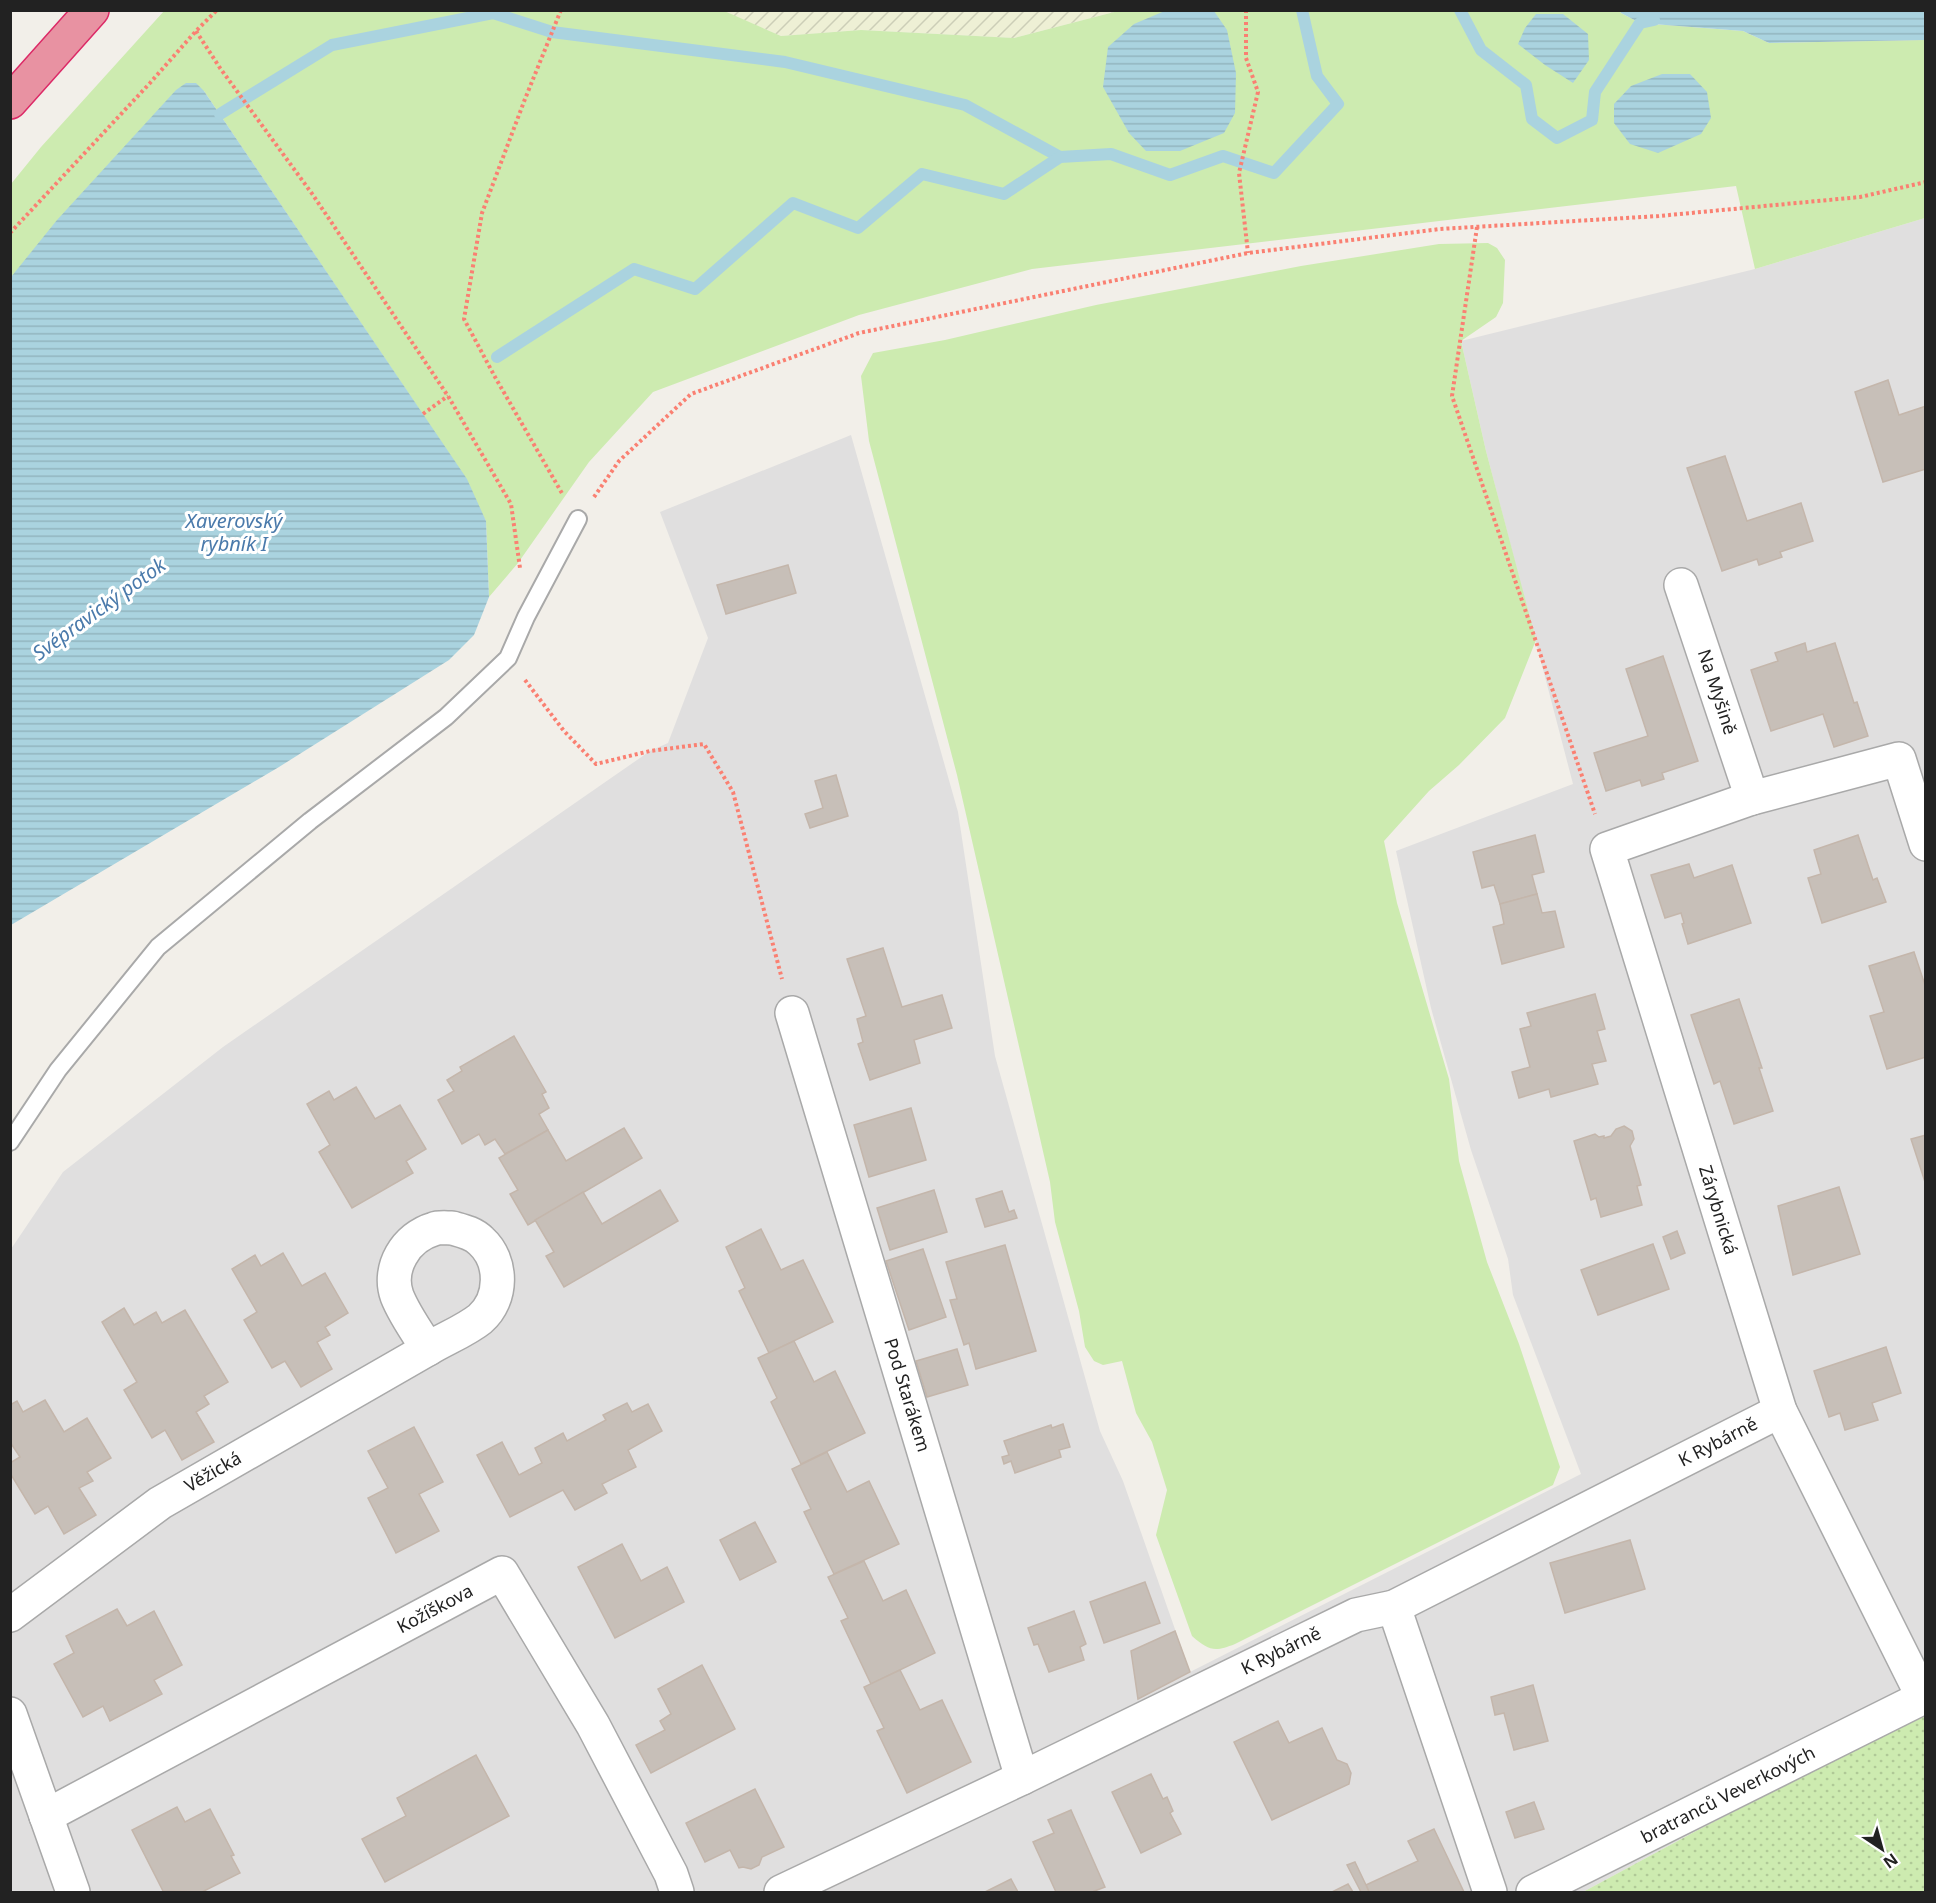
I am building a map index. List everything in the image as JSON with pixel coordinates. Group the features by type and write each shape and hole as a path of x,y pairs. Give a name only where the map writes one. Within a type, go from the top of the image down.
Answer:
{"highway":[{"path":"10,102 92,10"}],"street":[{"name":"Na Myšině","path":"1682,585 1752,798"},
{"path":"1607,849 1752,798 1899,759 1926,844"},
{"name":"Zárybnická","path":"1607,849 1780,1411 1924,1697"},
{"name":"Pod Starákem","path":"792,1013 1022,1778"},
{"name":"Věžická","path":"10,1615 159,1503 428,1349"},
{"name":"K Rybárně","path":"781,1893 1356,1615 1394,1607 1780,1411"},
{"name":"Kožíškova","path":"46,1816 502,1573 593,1725 671,1874 677,1893"},
{"path":"1394,1607 1490,1893"},
{"name":"bratranců Veverkových","path":"1533,1893 1924,1697"},
{"path":"10,1714 73,1893"}],"lane":[{"path":"10,1142 57,1070 158,947 310,820 446,717 508,658 526,616 578,519"}],"path":[{"path":"10,233 217,10"},
{"path":"561,10 482,213 464,320 578,519 619,461 691,394 859,333 1248,253 1440,229 1659,216 1860,197 1926,182"},
{"path":"1246,10 1246,58 1258,92 1239,173 1248,253"},
{"path":"196,31 220,68 314,195 448,396 511,504 526,616"},
{"path":"1477,227 1452,396 1607,849"},
{"path":"423,414 448,396"},
{"path":"508,658 564,731 596,764 650,751 704,744 733,792 792,1013"}],"shaded area":[{"path":"1925,218 1925,1714 1698,1830 1583,1892 11,1892 11,1249 63,1172 223,1047 650,751 668,743 708,638 660,512 851,435 958,812 995,1056 1100,1431 1123,1481 1190,1672 1581,1474 1513,1295 1508,1259 1471,1150 1431,1008 1396,851 1573,784 1486,451 1461,341 1755,269"}],"green space":[{"path":"722,10 781,36 861,30 1014,38 1118,11 1620,10 1621,13 1640,23 1743,31 1769,43 1925,40 1925,218 1755,269 1736,186 1032,269 859,315 653,392 589,462 518,563 489,597 486,521 417,406 204,91 11,277 11,184 41,147 164,11"},
{"path":"722,11 1118,11 1014,38 861,30 781,36"},
{"path":"1488,243 1497,248 1505,260 1503,303 1496,317 1461,341 1486,451 1536,640 1505,718 1459,765 1429,791 1384,841 1397,903 1449,1079 1459,1161 1487,1262 1519,1344 1560,1467 1553,1485 1235,1644 1212,1649 1192,1636 1156,1535 1167,1490 1152,1442 1136,1413 1122,1361 1103,1365 1094,1361 1085,1347 1079,1311 1055,1222 1050,1182 957,775 869,441 861,376 873,353 945,340 1096,305 1301,266 1439,244"},
{"path":"1925,1714 1925,1892 1583,1892 1698,1830"}],"water":[{"path":"1167,10 1214,11 1227,30 1236,73 1235,113 1224,133 1180,151 1146,151 1129,133 1103,87 1108,47 1134,24"},
{"path":"1620,11 1925,11 1925,40 1769,43 1743,31 1640,23"},
{"path":"1536,14 1563,14 1588,34 1589,60 1573,83 1518,44 1525,28"},
{"path":"1662,74 1690,74 1707,92 1711,118 1701,134 1658,153 1630,144 1614,123 1614,104 1631,86"},
{"name":"Xaverovský rybník I","path":"186,83 196,83 204,91 467,479 486,521 489,597 474,635 449,660 279,767 11,925 11,277 57,220 176,90"}],"building":[{"path":"1888,380 1899,415 1926,406 1926,469 1883,482 1855,392"},
{"path":"1725,456 1747,521 1801,503 1813,541 1780,552 1782,557 1759,565 1757,559 1722,571 1687,468"},
{"path":"788,565 796,593 726,614 717,585"},
{"path":"1805,643 1807,652 1835,643 1854,703 1857,702 1868,736 1834,747 1823,714 1771,731 1751,670 1778,661 1775,653"},
{"path":"1663,656 1698,761 1662,773 1664,779 1642,786 1640,780 1606,791 1594,753 1648,736 1626,669"},
{"path":"836,775 848,816 810,828 805,814 823,808 815,781"},
{"path":"1535,835 1544,872 1532,875 1537,894 1500,904 1494,885 1482,888 1473,852"},
{"path":"1858,835 1873,880 1877,878 1886,902 1822,923 1808,878 1821,874 1814,850"},
{"path":"1689,864 1694,878 1732,865 1751,923 1688,944 1681,913 1665,918 1651,875"},
{"path":"1537,894 1542,913 1555,911 1564,947 1502,964 1493,927 1504,924 1500,904"},
{"path":"883,948 902,1007 942,995 952,1028 914,1040 920,1063 870,1080 858,1044 863,1042 857,1019 866,1016 847,959"},
{"path":"1914,952 1926,988 1926,1057 1887,1069 1870,1016 1884,1012 1869,966"},
{"path":"1595,994 1605,1029 1597,1031 1606,1061 1592,1064 1598,1084 1551,1097 1549,1089 1519,1098 1512,1072 1530,1067 1520,1029 1531,1026 1527,1013"},
{"path":"1739,999 1762,1068 1759,1068 1773,1111 1734,1124 1720,1081 1714,1084 1691,1015"},
{"path":"514,1036 546,1092 542,1094 549,1108 539,1114 548,1130 505,1154 495,1139 485,1145 479,1134 462,1144 438,1100 454,1091 447,1080 462,1071 460,1067"},
{"path":"356,1087 375,1119 400,1105 426,1149 406,1161 413,1173 352,1208 319,1152 330,1145 307,1104 329,1091 334,1100"},
{"path":"911,1108 926,1160 869,1177 854,1125"},
{"path":"1624,1126 1632,1131 1634,1139 1630,1146 1641,1185 1637,1186 1642,1205 1601,1217 1596,1198 1591,1200 1574,1141 1595,1134 1599,1137 1604,1136 1604,1138 1611,1136 1616,1129"},
{"path":"624,1128 642,1158 528,1225 510,1194 518,1190 499,1158 548,1130 566,1161"},
{"path":"1926,1135 1926,1185 1911,1139"},
{"path":"1839,1187 1860,1254 1793,1275 1778,1206"},
{"path":"660,1190 678,1221 564,1287 546,1256 554,1252 535,1220 583,1192 602,1224"},
{"path":"934,1190 947,1232 890,1250 877,1208"},
{"path":"1002,1191 1009,1212 1014,1210 1017,1218 985,1227 976,1199"},
{"path":"761,1229 781,1270 803,1260 833,1322 769,1353 739,1291 745,1288 726,1247"},
{"path":"1677,1231 1685,1253 1671,1259 1663,1237"},
{"path":"1653,1244 1669,1289 1598,1315 1581,1270"},
{"path":"1005,1245 1036,1351 976,1369 969,1343 964,1345 950,1300 957,1299 946,1262"},
{"path":"923,1249 946,1317 909,1330 886,1261"},
{"path":"283,1253 302,1286 325,1273 348,1313 325,1327 330,1335 317,1342 332,1369 301,1387 285,1361 272,1368 244,1320 257,1312 232,1269 255,1255 261,1266"},
{"path":"124,1308 134,1325 156,1312 162,1323 185,1310 228,1382 204,1396 209,1404 196,1412 214,1442 182,1460 165,1430 152,1438 124,1390 137,1382 102,1322"},
{"path":"794,1341 814,1382 835,1371 865,1433 801,1464 771,1402 777,1398 758,1358"},
{"path":"1886,1347 1901,1393 1872,1403 1878,1420 1845,1430 1840,1413 1829,1417 1814,1371"},
{"path":"957,1349 968,1385 927,1397 916,1361"},
{"path":"45,1400 64,1432 87,1418 111,1458 87,1472 93,1481 79,1488 96,1515 64,1534 48,1506 35,1514 10,1473 10,1463 20,1457 10,1442 10,1405 17,1401 23,1412"},
{"path":"627,1403 632,1412 648,1404 662,1431 628,1450 636,1467 602,1484 607,1493 575,1510 563,1490 510,1517 477,1455 502,1442 519,1475 542,1463 535,1448 563,1433 567,1441 606,1420 603,1415"},
{"path":"1063,1424 1070,1447 1059,1450 1061,1457 1015,1473 1011,1461 1004,1464 1002,1457 1009,1455 1004,1441 1051,1425 1052,1428"},
{"path":"414,1427 443,1482 419,1494 439,1531 396,1553 368,1498 388,1488 368,1451"},
{"path":"827,1452 847,1492 869,1481 899,1544 834,1574 804,1512 811,1509 792,1469"},
{"path":"755,1522 776,1562 740,1580 720,1540"},
{"path":"1630,1540 1645,1589 1565,1613 1550,1563"},
{"path":"622,1544 641,1581 667,1567 684,1602 615,1638 578,1567"},
{"path":"864,1561 883,1601 906,1590 935,1653 871,1684 841,1621 848,1618 828,1577"},
{"path":"1145,1582 1160,1623 1104,1643 1090,1602"},
{"path":"117,1609 127,1626 154,1611 182,1665 154,1680 162,1694 110,1721 103,1706 83,1717 54,1664 74,1653 66,1636"},
{"path":"1074,1611 1086,1644 1080,1647 1084,1660 1049,1672 1038,1644 1034,1645 1028,1628"},
{"path":"1175,1631 1190,1672 1138,1699 1131,1651"},
{"path":"702,1665 735,1729 651,1773 636,1745 665,1730 660,1721 671,1714 658,1689"},
{"path":"900,1670 920,1710 942,1700 971,1762 907,1793 877,1731 884,1728 864,1687"},
{"path":"1533,1685 1548,1741 1514,1750 1504,1713 1495,1715 1491,1697"},
{"path":"1278,1721 1289,1743 1322,1728 1337,1760 1347,1764 1351,1773 1349,1784 1272,1820 1234,1742"},
{"path":"476,1755 509,1816 385,1882 362,1839 406,1816 397,1798"},
{"path":"1151,1774 1163,1799 1167,1797 1173,1811 1170,1813 1181,1834 1141,1853 1112,1792"},
{"path":"755,1789 784,1847 762,1857 759,1865 751,1869 739,1868 730,1850 705,1862 686,1823"},
{"path":"1534,1802 1544,1829 1515,1838 1506,1812"},
{"path":"177,1807 185,1822 210,1809 234,1855 231,1856 240,1873 202,1892 163,1891 132,1830"},
{"path":"1071,1810 1105,1887 1092,1892 1056,1892 1033,1842 1054,1833 1048,1820"},
{"path":"1434,1829 1464,1892 1369,1892 1366,1885 1418,1861 1408,1841"},
{"path":"1355,1862 1369,1892 1361,1892 1347,1865"},
{"path":"1011,1879 1018,1892 985,1892"},
{"path":"1348,1884 1353,1892 1332,1892"}],"waterway":[{"name":"Svépravický potok","path":"497,357 634,269 695,289 793,203 858,228 922,174 1004,194 1060,157 1111,154 1170,175 1223,156 1274,173 1338,104 1317,76 1302,10"},
{"name":"Svépravický potok","path":"1460,10 1481,50 1526,85 1532,119 1557,138 1592,120 1595,92 1640,23 1654,20"},
{"path":"220,114 332,45 493,13 552,32 785,62 965,105 1060,157"}]}
